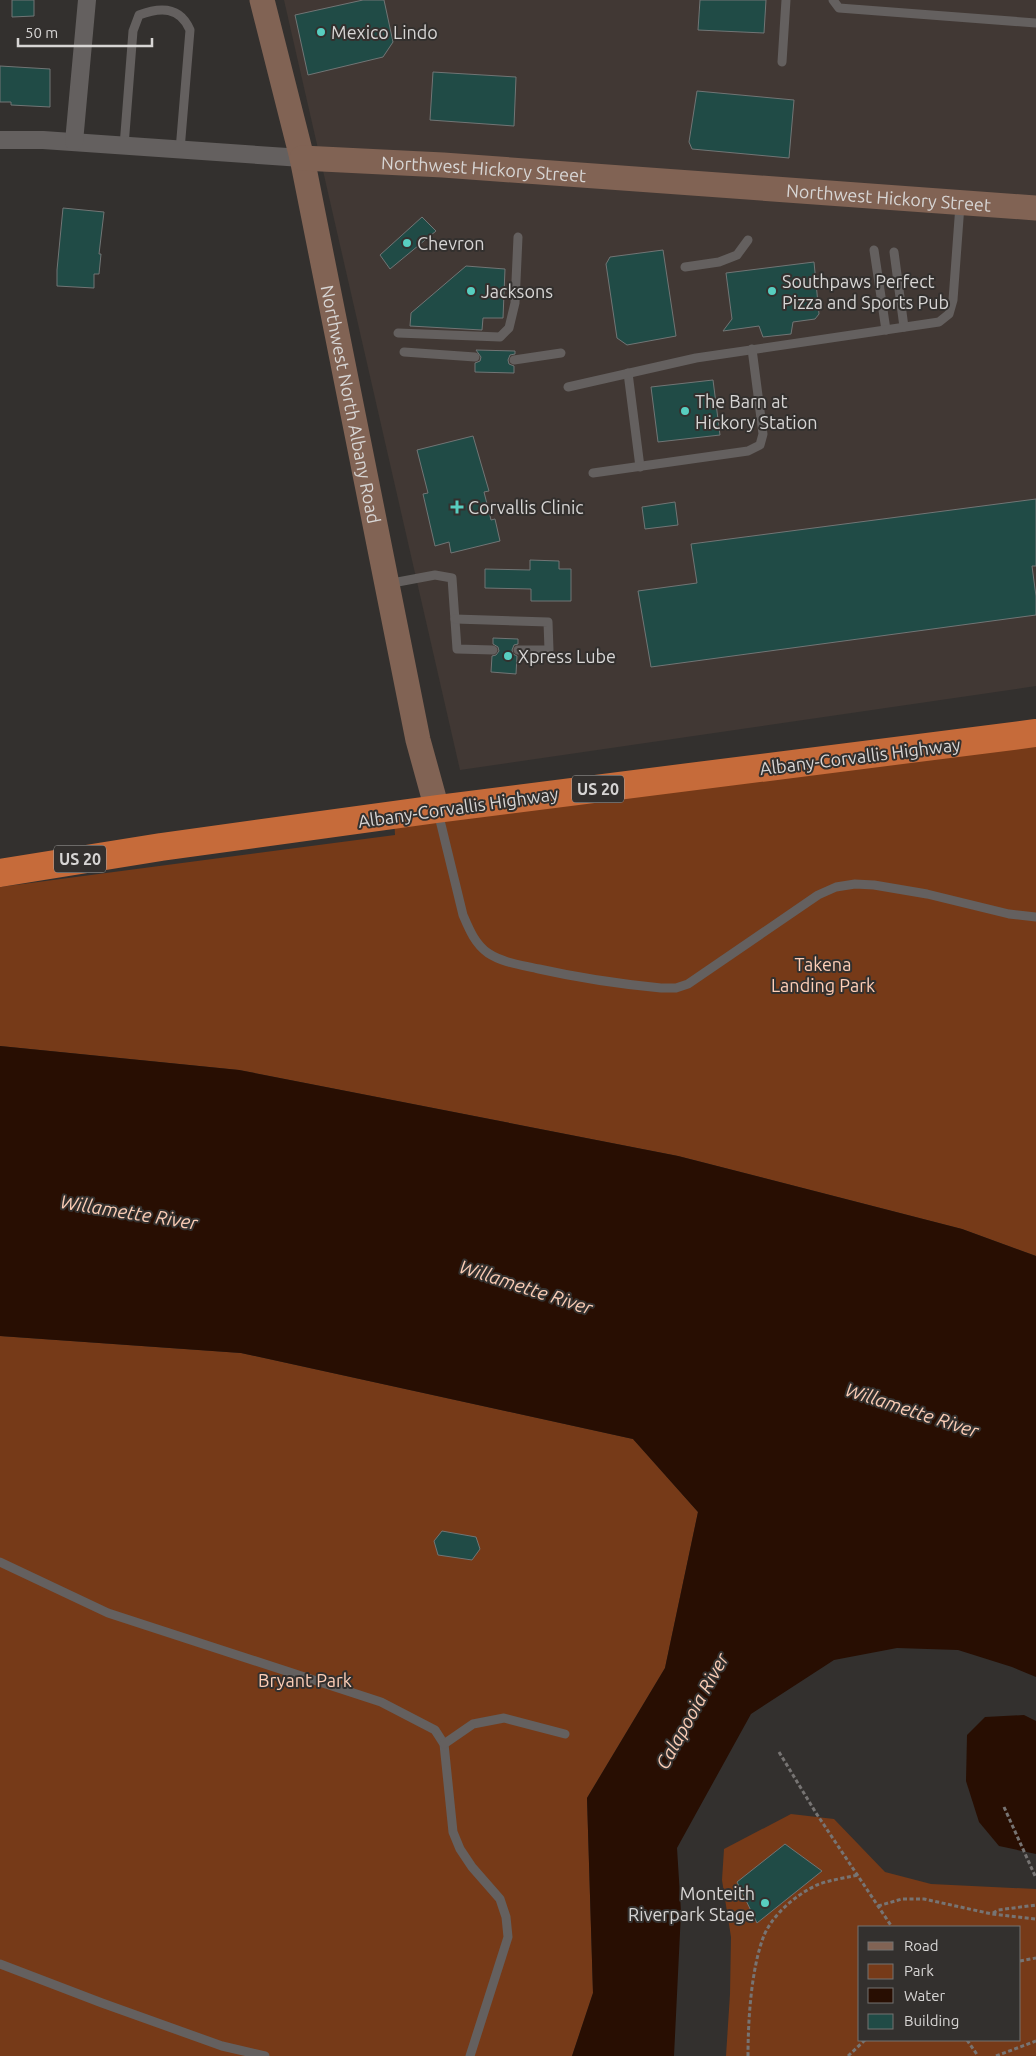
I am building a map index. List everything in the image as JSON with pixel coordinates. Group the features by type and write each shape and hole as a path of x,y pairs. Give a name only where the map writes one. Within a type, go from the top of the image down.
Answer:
{"highway":[{"name":"Albany-Corvallis Highway","path":"0,873 161,847 437,809 1036,733"}],"main road":[{"name":"Northwest North Albany Road","path":"262,0 302,158 418,740 437,809"},
{"name":"Northwest Hickory Street","path":"302,158 462,166 1036,208"}],"street":[{"path":"74,142 88,0"},
{"name":"Northwest Hickory Street","path":"0,140 74,142 302,158"}],"lane":[{"path":"782,62 786,0"},
{"path":"833,0 839,8 1036,23"},
{"path":"124,146 133,31 139,15 154,9 171,10 185,19 190,30 180,150"},
{"path":"568,387 696,358 939,322 949,314 953,300 960,202"},
{"path":"398,333 500,337 509,328 515,303 518,237"},
{"path":"685,267 719,262 737,255 748,240"},
{"path":"874,250 886,330"},
{"path":"894,252 904,327"},
{"path":"593,473 748,451 760,444 763,434 752,349"},
{"path":"404,352 475,357"},
{"path":"514,360 561,354"},
{"path":"628,373 640,466"},
{"path":"387,584 435,574 452,578 457,649 493,650"},
{"path":"455,619 548,622 549,650 518,650"},
{"path":"437,809 463,915 478,943 497,958 569,976 661,988 676,988 688,984 818,895 836,887 855,884 901,888 1009,914 1036,917"},
{"path":"0,1562 108,1614 381,1702 435,1730 444,1744 453,1832 460,1849 472,1867 500,1899 506,1917 508,1937 470,2056"},
{"path":"444,1744 473,1724 504,1718 538,1725 565,1734"},
{"path":"0,1964 222,2046 265,2056"}],"path":[{"path":"779,1752 816,1813 891,1926"},
{"path":"1004,1807 1036,1878"},
{"path":"748,2056 751,2000 763,1937 775,1918 799,1895 818,1884 858,1875"},
{"path":"878,1906 902,1899 916,1898 992,1914 1036,1919"},
{"path":"992,1914 998,1910 1036,1905"},
{"path":"1021,1962 1036,1958"},
{"path":"848,2056 864,2041"},
{"path":"968,2041 978,2056"},
{"path":"996,2056 1036,2041"}],"shaded area":[{"path":"284,0 1036,0 1036,686 460,770"}],"green space":[{"name":"Takena Landing Park","path":"1036,733 1036,1256 962,1229 678,1156 239,1070 0,1046 0,887 395,835 394,815"},
{"name":"Bryant Park","path":"0,1336 241,1353 633,1439 698,1512 665,1668 587,1798 593,1993 572,2056 0,2056"},
{"path":"791,1814 834,1819 885,1872 931,1884 1036,1889 1036,2056 726,2056 731,1937 722,1880 724,1849"}],"water":[{"path":"0,1046 239,1070 678,1156 962,1229 1036,1256 1036,1677 1012,1667 958,1650 897,1648 834,1660 751,1714 677,1848 681,1912 674,2056 572,2056 593,1993 587,1798 665,1668 698,1512 633,1439 241,1353 0,1336"},
{"path":"1024,1715 1036,1721 1036,1854 999,1846 979,1822 966,1781 967,1735 985,1717"}],"building":[{"path":"12,0 34,0 34,16 12,17"},
{"path":"363,0 384,0 393,42 383,57 308,75 295,15"},
{"path":"700,0 766,0 764,33 698,30"},
{"path":"0,66 50,69 50,107 11,105 11,102 0,102"},
{"path":"433,72 516,77 514,126 430,120"},
{"path":"697,91 794,100 789,158 692,149 689,142"},
{"path":"63,208 104,212 99,254 101,254 99,274 94,274 94,288 57,286"},
{"name":"Chevron","path":"422,217 436,231 390,269 380,255"},
{"path":"663,250 676,336 627,345 617,338 606,264 610,257"},
{"name":"Southpaws Perfect Pizza and Sports Pub","path":"814,262 819,314 815,319 793,322 791,334 763,337 759,326 723,331 732,319 726,273"},
{"name":"Jacksons","path":"466,266 505,269 503,318 483,318 482,330 410,326 411,313"},
{"path":"476,350 515,351 515,354 510,355 508,360 509,364 514,366 514,373 475,372 475,363 480,361 481,357"},
{"name":"The Barn at Hickory Station","path":"713,380 720,435 658,442 651,387"},
{"name":"Corvallis Clinic","path":"473,436 489,491 484,492 491,520 495,519 500,541 451,553 449,542 435,546 423,494 428,493 417,450"},
{"path":"1036,499 1036,566 1032,566 1036,596 1036,615 651,667 638,591 697,583 691,544"},
{"path":"675,502 678,525 645,529 642,507"},
{"path":"530,560 559,561 559,569 571,569 571,601 531,601 531,589 485,588 485,569 530,570"},
{"path":"493,638 518,639 518,644 514,645 512,650 513,654 517,656 516,674 491,672 492,656 496,655 499,651 498,647 493,644"},
{"path":"442,1531 476,1537 480,1549 472,1560 438,1555 434,1541"},
{"name":"Monteith Riverpark Stage","path":"785,1844 822,1871 757,1923 737,1882"}],"place":[{"name":"Mexico Lindo","path":"321,32"},
{"name":"Chevron","path":"407,243"},
{"name":"Jacksons","path":"471,291"},
{"name":"Southpaws Perfect Pizza and Sports Pub","path":"772,291"},
{"name":"The Barn at Hickory Station","path":"685,411"},
{"name":"Corvallis Clinic","path":"457,507"},
{"name":"Xpress Lube","path":"508,656"},
{"name":"Monteith Riverpark Stage","path":"765,1903"}],"water label":[{"name":"Willamette River","path":"129,1212"},
{"name":"Willamette River","path":"526,1287"},
{"name":"Willamette River","path":"912,1410"},
{"name":"Calapooia River","path":"692,1711"}]}
